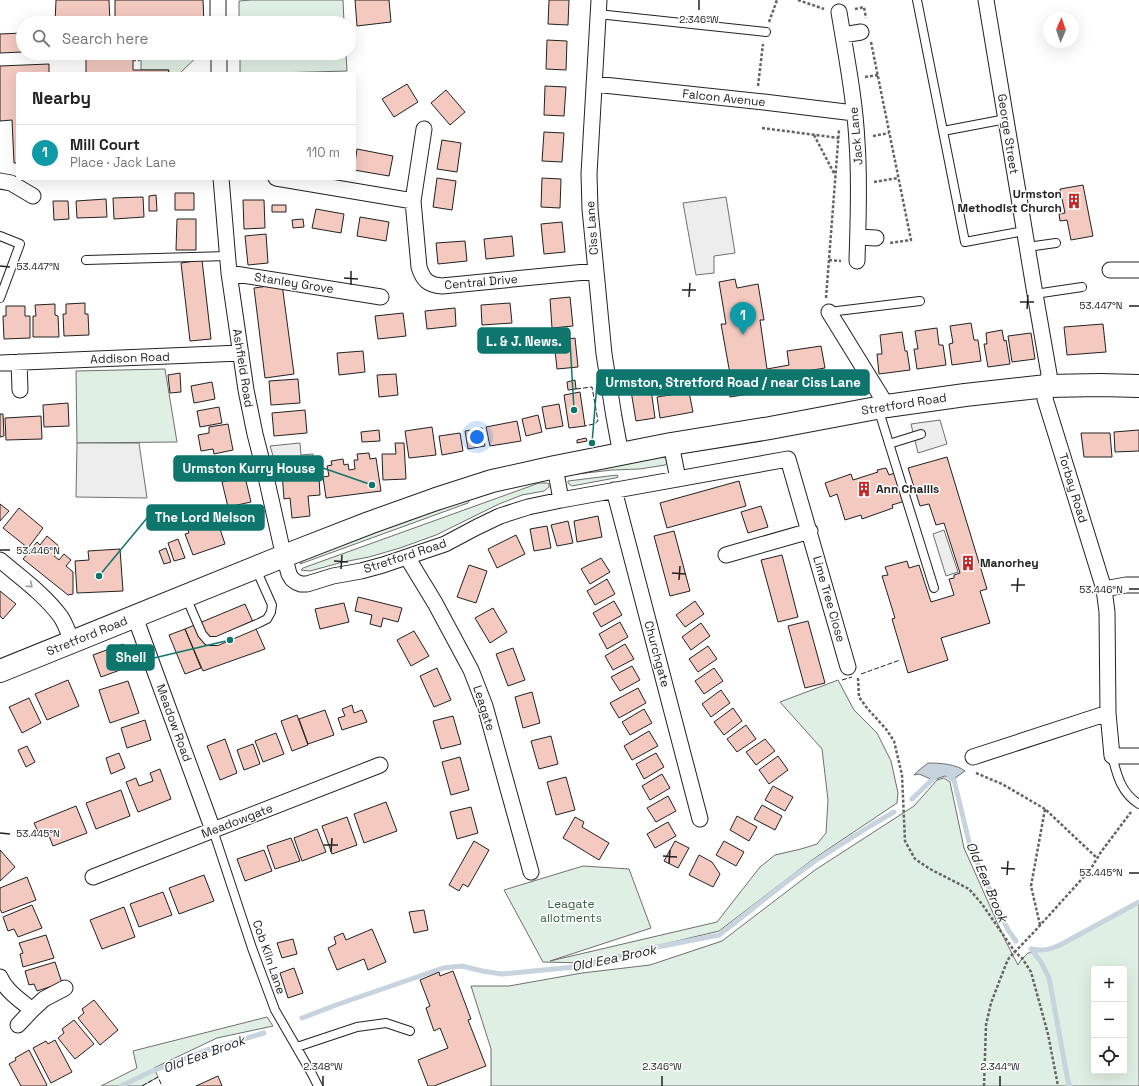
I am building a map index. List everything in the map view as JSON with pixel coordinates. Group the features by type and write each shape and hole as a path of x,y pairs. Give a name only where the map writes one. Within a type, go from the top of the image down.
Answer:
{"main road":[{"name":"Stretford Road","path":"0,671 369,523 492,481 671,444 770,428 882,407 965,395 1047,386 1100,384 1139,386"}],"street":[{"path":"218,0 218,16"},
{"name":"George Street","path":"986,0 1049,374 1047,386"},
{"name":"Ciss Lane","path":"599,7 589,174 590,209 605,360 621,455"},
{"name":"Jack Lane","path":"839,12 843,35 847,112 864,138 859,179 857,261"},
{"path":"843,35 866,30"},
{"path":"218,60 219,72"},
{"name":"Falcon Avenue","path":"594,84 847,112"},
{"name":"Central Drive","path":"424,129 414,201 419,267 421,275 427,281 434,286 442,286 596,271"},
{"name":"Ashfield Road","path":"221,180 229,273 246,390 254,434 266,477 284,556"},
{"path":"288,180 414,201"},
{"path":"0,181 11,183 33,196"},
{"path":"858,238 876,238"},
{"path":"1110,270 1139,270"},
{"name":"Stanley Grove","path":"229,273 382,297"},
{"path":"829,312 882,407"},
{"name":"Addison Road","path":"0,363 241,353"},
{"path":"19,362 20,390"},
{"name":"Torbay Road","path":"1047,386 1045,398 1104,589 1107,612 1108,713 1112,756"},
{"path":"671,444 678,479"},
{"name":"Stretford Road","path":"284,556 292,579 301,584 308,584 333,576 361,571 408,557 445,544 500,516 528,507 788,459"},
{"name":"Lime Tree Close","path":"788,459 848,667"},
{"path":"555,467 561,500"},
{"name":"Churchgate","path":"614,490 700,819"},
{"path":"726,555 810,532"},
{"name":"Leagate","path":"408,557 471,670 484,706 531,872"},
{"path":"0,560 40,593 61,617 66,625 72,642"},
{"path":"1104,589 1126,585 1139,585"},
{"name":"Meadow Road","path":"135,617 213,830"},
{"path":"973,757 1108,713"},
{"path":"1112,756 1139,756"},
{"name":"Meadowgate","path":"93,877 380,765"},
{"path":"0,977 4,985 32,1010"},
{"path":"18,1025 44,1000 65,988"}],"lane":[{"path":"917,0 965,242 1024,231"},
{"path":"599,7 766,32"},
{"path":"943,131 1006,119"},
{"path":"0,236 20,244 0,298"},
{"path":"1027,247 1056,243"},
{"path":"86,260 228,256"},
{"path":"1035,294 1082,287"},
{"path":"829,312 920,301"},
{"path":"882,407 889,444 934,588"},
{"path":"889,444 921,434"},
{"path":"186,596 202,634 208,641 217,641 267,619 271,612 272,605 256,568"},
{"path":"1112,756 1118,780 1126,792 1138,804"},
{"name":"Cob Kiln Lane","path":"213,830 252,948 275,1010 318,1086"},
{"path":"297,1047 357,1027 386,1023 410,1031"}],"path":[{"path":"756,101 766,32 777,0"},
{"path":"798,0 822,9 839,12 864,7 866,30 878,75 911,240 881,244 876,238"},
{"path":"133,60 139,60"},
{"path":"864,78 878,75"},
{"path":"829,312 826,306 838,138 847,112"},
{"path":"762,128 838,138 864,138 889,132"},
{"path":"814,135 836,175"},
{"path":"872,182 898,178"},
{"path":"848,667 858,674 859,696 894,741 902,775 905,841 914,860 969,889 982,904 1014,952 1022,958 1031,972 1048,1034 1058,1086"},
{"path":"975,772 1002,784 1045,809 1097,858"},
{"path":"984,1086 986,1025 991,1003 1006,964 1014,952 1090,870 1097,858 1138,804"},
{"path":"1040,925 1031,886 1045,809"}],"green space":[{"path":"343,0 344,16 239,16 239,1"},
{"path":"141,60 194,60 181,72 168,72 168,70 141,70"},
{"path":"240,60 346,60 347,71 240,72"},
{"path":"165,369 177,442 77,443 76,371"},
{"path":"662,457 666,458 668,462 665,465 640,469 612,470 569,475 571,473"},
{"path":"617,475 618,477 615,478 572,486 568,483 568,481"},
{"path":"539,483 547,483 549,484 549,487 544,491 522,495 499,504 436,535 369,557 310,571 301,570 303,568"},
{"path":"467,500 469,501 468,503 300,564 303,560 338,545"},
{"name":"Leagate allotments","path":"838,680 854,710 877,733 891,761 898,793 897,803 812,860 719,931 585,963 543,962 504,890 583,866 629,869 651,928 550,961 717,922 760,867 775,855 817,844 826,833 828,800 822,749 780,702"},
{"path":"944,778 950,782 964,848 1006,942 1018,965 1028,953 1051,949 1060,945 1139,902 1139,1086 491,1086 491,1049 471,986 509,986 582,973 650,965 722,941 815,870 914,806 937,780"},
{"path":"267,1017 273,1026 217,1038 154,1068 158,1077 142,1086 101,1086 137,1068 133,1051"}],"shaded area":[{"path":"726,197 735,253 714,256 714,273 696,275 683,203"},
{"path":"940,420 947,444 918,453 911,424"},
{"path":"77,443 139,443 147,498 76,497"},
{"path":"300,443 301,455 313,454 314,477 298,478 298,470 278,472 270,446"},
{"path":"944,530 958,572 946,576 933,534"},
{"path":"928,763 953,765 965,771 954,780 945,776 933,780 919,774 914,775"}],"building":[{"path":"56,0 109,0 110,16 55,16"},
{"path":"115,0 203,0 204,16 115,16"},
{"path":"355,0 389,0 391,22 357,26"},
{"path":"549,0 569,0 568,25 548,24"},
{"path":"16,33 16,52 0,53 0,34"},
{"path":"547,40 567,41 566,70 546,69"},
{"path":"86,60 133,60 133,70 169,70 168,72 86,72"},
{"path":"49,64 49,72 16,72 16,163 14,163 12,120 0,121 0,66"},
{"path":"407,84 418,102 394,117 382,99"},
{"path":"545,86 566,87 564,116 544,115"},
{"path":"446,90 465,112 450,125 431,103"},
{"path":"544,132 564,133 562,162 542,161"},
{"path":"442,140 461,143 457,172 437,169"},
{"path":"357,149 393,156 389,176 356,170"},
{"path":"437,178 456,181 452,210 433,207"},
{"path":"542,178 561,179 560,208 541,207"},
{"name":"Urmston Methodist Church","path":"1083,185 1093,236 1071,240 1067,220 1060,221 1059,214 1065,213 1060,189"},
{"path":"175,193 194,193 194,210 175,210"},
{"path":"156,195 157,211 149,211 149,196"},
{"path":"143,197 144,217 114,219 113,198"},
{"path":"106,199 107,217 77,218 76,201"},
{"path":"243,200 264,200 265,228 244,229"},
{"path":"53,201 68,201 69,219 54,220"},
{"path":"272,205 286,205 286,212 272,212"},
{"path":"316,209 344,214 341,233 312,228"},
{"path":"360,217 389,222 386,241 357,236"},
{"path":"177,219 196,219 196,250 176,250"},
{"path":"303,219 304,227 293,228 292,220"},
{"path":"562,222 565,252 544,254 541,224"},
{"path":"266,234 268,263 248,265 245,236"},
{"path":"512,236 514,256 486,259 484,239"},
{"path":"465,241 467,261 438,264 436,243"},
{"path":"202,260 211,339 190,341 181,263"},
{"path":"735,279 737,288 758,284 764,320 760,320 767,369 789,365 787,351 821,346 825,368 794,373 796,387 730,397 727,375 730,374 721,324 726,324 719,282"},
{"path":"282,284 294,374 265,378 254,288"},
{"path":"570,297 573,326 552,328 550,299"},
{"path":"85,303 85,314 88,314 89,335 64,336 63,314 66,314 66,304"},
{"path":"510,303 512,323 482,325 481,305"},
{"path":"55,304 55,315 58,316 59,337 33,337 33,316 36,316 35,305"},
{"path":"6,306 25,306 25,316 30,316 30,338 4,339 3,316 6,316"},
{"path":"455,308 456,326 427,329 425,311"},
{"path":"403,313 406,336 378,339 375,316"},
{"path":"971,323 974,340 978,340 981,361 952,365 949,344 953,343 950,326"},
{"path":"1103,324 1106,352 1067,355 1064,327"},
{"path":"937,328 939,345 943,345 946,365 917,369 914,349 918,349 915,331"},
{"path":"1002,330 1004,341 1006,340 1010,364 988,367 984,344 987,344 986,333"},
{"path":"902,332 910,370 879,374 877,354 882,354 880,335"},
{"path":"1031,333 1035,359 1012,362 1008,336"},
{"path":"575,338 578,367 557,369 554,341"},
{"path":"363,351 365,372 339,375 337,353"},
{"path":"180,373 181,392 170,393 168,375"},
{"path":"396,374 398,395 379,397 377,375"},
{"path":"298,379 300,403 271,405 269,381"},
{"path":"575,380 576,389 568,390 567,382"},
{"path":"212,382 215,399 194,403 191,386"},
{"path":"650,382 655,418 636,421 630,385"},
{"path":"580,392 585,426 569,428 564,395"},
{"path":"689,392 693,412 660,418 657,397"},
{"path":"68,403 69,426 44,427 43,405"},
{"path":"559,404 563,426 546,429 542,407"},
{"path":"219,407 222,423 200,427 197,411"},
{"path":"305,410 307,433 274,436 272,413"},
{"path":"0,414 3,414 4,436 0,437"},
{"path":"538,415 542,432 526,436 522,419"},
{"path":"41,416 42,439 6,440 5,418"},
{"path":"517,421 521,441 490,446 486,427"},
{"path":"228,424 233,450 214,454 213,449 201,451 198,435 209,433 209,427"},
{"path":"432,427 436,455 409,458 405,431"},
{"path":"482,428 485,446 468,449 465,431"},
{"path":"379,430 380,441 362,442 361,432"},
{"path":"1139,430 1139,451 1115,452 1114,432"},
{"path":"460,433 463,451 442,455 439,436"},
{"path":"1081,433 1110,433 1112,457 1084,457"},
{"path":"586,438 587,441 577,443 577,440"},
{"path":"395,443 404,443 406,479 383,480 382,454 396,454"},
{"path":"369,453 370,459 376,458 381,491 326,498 323,477 329,476 327,466 332,465 331,461 343,459 344,465 348,464 349,470 355,469 354,460 358,460 357,454"},
{"name":"Manorhey","path":"947,457 987,589 980,591 990,623 941,638 948,660 908,673 892,619 895,618 882,576 888,575 885,567 907,561 909,568 919,565 931,602 954,595 949,579 954,578 954,575 960,573 944,523 936,525 929,504 920,506 908,468"},
{"name":"Ann Challis","path":"886,468 889,475 895,473 905,501 892,505 893,508 862,519 861,515 845,520 837,494 830,497 825,483 851,474 853,480"},
{"path":"298,470 298,478 319,477 320,495 308,496 310,516 292,518 290,498 284,499 282,472"},
{"path":"245,477 251,502 228,507 222,482"},
{"path":"739,481 746,506 667,528 660,503"},
{"path":"0,504 9,511 0,521"},
{"path":"761,506 768,527 748,533 741,512"},
{"path":"19,508 43,528 28,548 3,528"},
{"path":"192,513 195,520 200,519 202,525 217,520 225,544 193,555 185,534 189,533 183,517"},
{"path":"598,516 602,537 577,542 574,521"},
{"path":"568,521 573,543 557,546 551,525"},
{"path":"547,526 551,548 534,551 530,529"},
{"path":"674,531 690,591 670,596 654,536"},
{"path":"516,535 525,554 497,568 488,549"},
{"path":"47,536 60,547 54,556 59,560 64,554 71,560 66,566 73,572 73,594 68,595 23,559 37,542 40,545"},
{"path":"178,539 185,558 174,561 168,543"},
{"path":"166,548 171,562 164,564 159,551"},
{"path":"120,549 123,591 77,593 75,561 89,560 88,551"},
{"path":"782,555 798,617 778,622 761,560"},
{"path":"601,558 610,572 590,584 581,569"},
{"path":"469,565 487,571 476,603 457,597"},
{"path":"607,579 615,594 595,605 587,591"},
{"path":"0,591 16,604 3,619 0,616"},
{"path":"358,597 402,608 398,622 383,618 381,627 370,624 372,615 355,611"},
{"path":"614,601 622,615 601,627 593,613"},
{"path":"695,601 704,614 685,627 676,615"},
{"path":"344,603 349,622 320,629 315,609"},
{"path":"245,604 265,649 203,671 185,629"},
{"path":"493,608 507,632 490,643 475,618"},
{"path":"808,621 825,683 805,688 788,626"},
{"path":"620,622 628,637 607,649 599,634"},
{"path":"701,623 710,636 691,650 682,637"},
{"path":"185,629 201,668 185,674 169,635"},
{"path":"414,631 429,656 411,666 397,640"},
{"path":"123,644 131,666 101,677 93,655"},
{"path":"625,644 634,659 613,670 605,656"},
{"path":"708,646 717,659 698,672 689,659"},
{"path":"513,648 525,680 508,686 496,654"},
{"path":"632,666 640,680 620,691 611,677"},
{"path":"437,668 451,700 434,707 420,676"},
{"path":"714,668 723,681 704,694 695,681"},
{"path":"68,680 79,706 47,720 35,694"},
{"path":"128,681 139,713 110,723 99,690"},
{"path":"638,688 646,703 619,718 610,703"},
{"path":"721,690 730,703 711,717 702,704"},
{"path":"532,692 540,723 523,728 515,697"},
{"path":"29,698 41,723 22,733 9,707"},
{"path":"352,705 354,713 362,710 367,722 342,730 338,718 345,716 342,709"},
{"path":"733,708 742,721 724,735 714,722"},
{"path":"644,709 652,723 630,735 622,722"},
{"path":"325,710 334,735 308,744 299,719"},
{"path":"297,715 308,745 292,751 281,721"},
{"path":"453,716 461,744 441,749 433,721"},
{"path":"145,720 151,740 127,748 121,728"},
{"path":"746,725 756,739 737,752 727,739"},
{"path":"649,731 658,746 632,760 624,746"},
{"path":"276,733 284,754 263,762 255,741"},
{"path":"551,736 558,764 539,769 531,741"},
{"path":"225,739 237,773 220,780 207,746"},
{"path":"765,739 775,751 756,765 746,752"},
{"path":"253,744 260,764 244,770 237,750"},
{"path":"27,746 35,762 26,767 18,750"},
{"path":"119,753 125,768 111,774 106,758"},
{"path":"656,753 664,767 644,779 636,764"},
{"path":"778,756 788,770 769,784 759,770"},
{"path":"460,757 469,790 451,795 442,762"},
{"path":"160,769 171,799 138,812 126,782 136,778 139,786 153,781 150,773"},
{"path":"662,774 670,788 650,800 642,786"},
{"path":"566,777 575,810 556,815 547,782"},
{"path":"773,786 793,797 785,811 765,800"},
{"path":"121,790 130,816 96,829 86,803"},
{"path":"668,796 676,811 656,822 647,808"},
{"path":"386,802 397,831 364,843 354,814"},
{"path":"762,805 782,816 775,830 754,819"},
{"path":"76,806 87,833 53,846 47,831 39,834 34,823"},
{"path":"471,807 478,833 457,839 450,812"},
{"path":"737,816 757,827 749,841 730,830"},
{"path":"347,817 357,845 332,854 322,826"},
{"path":"575,817 584,822 582,827 609,843 599,860 563,838"},
{"path":"668,822 676,836 655,848 647,834"},
{"path":"317,829 326,852 302,861 294,838"},
{"path":"291,838 300,861 275,869 267,846"},
{"path":"474,841 489,850 468,887 463,884 459,891 449,885"},
{"path":"675,841 689,848 678,868 664,861"},
{"path":"724,841 744,852 736,866 716,855"},
{"path":"0,850 15,867 0,881"},
{"path":"264,850 272,871 245,881 237,859"},
{"path":"699,855 712,862 720,874 713,887 689,875"},
{"path":"204,875 214,901 179,914 169,888"},
{"path":"27,877 36,900 2,913 0,909 0,888"},
{"path":"163,892 172,915 139,927 130,904"},
{"path":"32,905 42,928 18,937 14,929 8,931 3,917"},
{"path":"124,907 135,937 102,949 90,920"},
{"path":"424,910 428,930 414,933 409,912"},
{"path":"372,929 386,962 368,970 364,959 337,970 328,948 336,944 334,937 343,933 346,940"},
{"path":"46,935 54,958 23,967 20,954 23,953 19,943"},
{"path":"293,939 297,954 282,958 277,943"},
{"path":"55,962 62,983 37,991 34,984 29,985 25,971"},
{"path":"294,968 303,993 288,998 280,973"},
{"path":"453,971 471,1019 468,1020 486,1066 434,1086 428,1086 418,1060 448,1048 440,1028 434,1031 426,1008 430,1006 420,980 439,972 440,976"},
{"path":"94,1000 118,1030 100,1045 78,1018 84,1013 82,1009"},
{"path":"74,1020 94,1044 75,1059 58,1038 64,1033 62,1029"},
{"path":"55,1040 72,1072 51,1083 33,1048 46,1041 48,1044"},
{"path":"29,1050 47,1085 45,1086 21,1086 9,1064 16,1060 15,1058"},
{"path":"218,1076 222,1086 196,1086"}],"waterway":[{"name":"Old Eea Brook","path":"912,799 935,777"},
{"name":"Old Eea Brook","path":"949,777 954,780 970,846 1008,930 1016,941"},
{"name":"Old Eea Brook","path":"302,1018 443,968 462,966 502,974 584,966 647,949 719,935 815,861 894,812"},
{"name":"Old Eea Brook","path":"1031,949 1046,950 1060,945 1139,902"},
{"path":"1031,949 1041,962 1049,978 1070,1086"},
{"name":"Old Eea Brook","path":"121,1086 150,1072 207,1050 264,1033"}],"fence":[{"path":"576,389 592,387 598,421 594,424 585,426"},
{"path":"861,674 900,660"},
{"path":"842,680 852,677"},
{"path":"142,1086 158,1077 162,1086"}],"place":[{"name":"Urmston Methodist Church","path":"1074,201"},
{"name":"Mill Court","path":"743,335"},
{"name":"L. & J. News.","path":"574,410"},
{"name":"Urmston, Stretford Road / near Ciss Lane","path":"592,443"},
{"name":"Urmston Kurry House","path":"372,485"},
{"name":"Ann Challis","path":"864,489"},
{"name":"Manorhey","path":"968,563"},
{"name":"The Lord Nelson","path":"99,576"},
{"name":"Shell","path":"230,640"}]}
